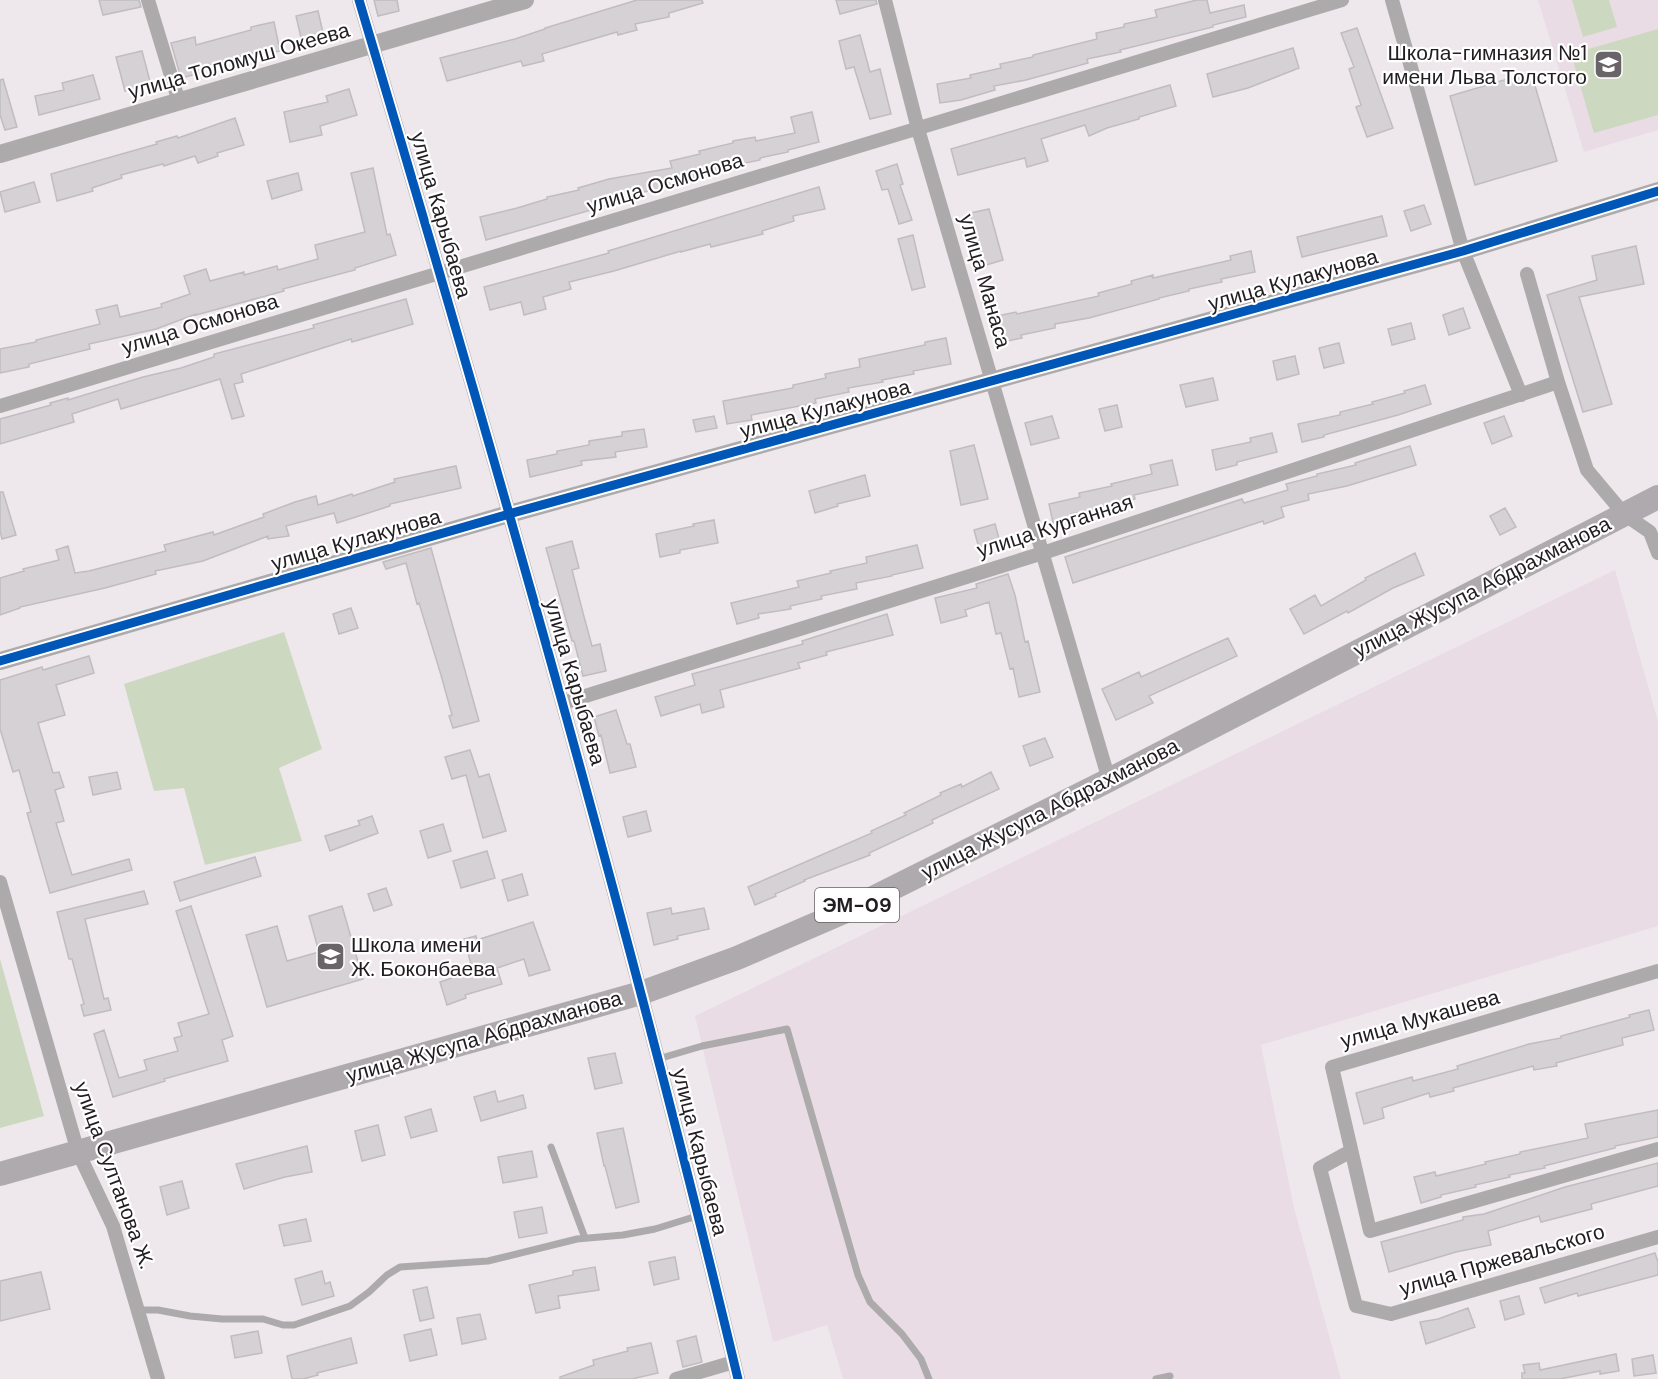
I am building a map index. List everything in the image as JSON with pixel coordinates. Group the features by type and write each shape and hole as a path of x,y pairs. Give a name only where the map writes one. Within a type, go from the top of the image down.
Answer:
{"highway":[{"name":"улица Жусупа Абдрахманова","path":"0,1174 641,993 737,958 853,908 1109,780 1658,497"}],"street":[{"path":"148,0 179,102"},
{"name":"улица Карыбаева","path":"359,0 563,703 641,993 738,1379"},
{"name":"улица Толомуш Океева","path":"0,154 525,0"},
{"name":"улица Манаса","path":"885,0 918,129 1109,780"},
{"name":"улица Осмонова","path":"0,406 1342,0"},
{"path":"1392,0 1463,251 1521,395"},
{"name":"улица Кулакунова","path":"0,661 509,514 1463,251 1658,191"},
{"path":"1527,274 1558,382 1587,470 1624,514 1650,532 1658,553"},
{"name":"улица Курганная","path":"563,703 1043,553 1558,382"},
{"name":"улица Султанова Ж.","path":"0,882 78,1152 113,1226 158,1379"},
{"name":"улица Мукашева","path":"1658,970 1332,1067 1370,1231 1658,1149"},
{"name":"улица Пржевальского","path":"1352,1151 1320,1168 1356,1306 1391,1314 1658,1236"},
{"path":"676,1379 734,1362"}],"lane":[{"path":"658,1059 702,1046 787,1029 858,1275 870,1302 902,1334 921,1359 929,1379"},
{"path":"551,1147 585,1238"},
{"path":"138,1310 158,1310 222,1319 262,1319 283,1325 294,1325 350,1306 400,1267 488,1261 585,1238 623,1236 697,1216"},
{"path":"1156,1379 1170,1376"}],"shaded area":[{"name":"Школа-гимназия №1 имени Льва Толстого","path":"1538,0 1658,0 1658,130 1584,152"},
{"path":"1615,570 1658,721 1658,926 1261,1045 1294,1208 1341,1379 843,1379 827,1325 773,1342 695,1016"}],"green space":[{"path":"1572,0 1609,0 1617,27 1583,37"},
{"path":"1658,29 1658,115 1594,133 1571,54"},
{"path":"284,632 322,749 279,768 302,841 205,865 184,788 154,791 124,684"},
{"path":"0,959 44,1116 0,1128"}],"building":[{"path":"99,0 139,0 141,7 103,15"},
{"path":"374,0 397,0 399,11 378,16"},
{"path":"637,0 702,0 703,3 669,13 669,17 635,24 637,30 618,35 617,32 542,54 544,61 523,66 521,61 447,81 440,58 515,39"},
{"path":"836,0 876,0 877,4 840,14"},
{"path":"1197,0 1207,0 1210,13 1244,5 1246,17 1120,50 1121,52 1087,59 1088,63 1026,80 994,86 995,90 961,100 940,103 937,84 971,78 970,75 1001,68 1000,64 1097,39 1096,33 1157,17 1155,10"},
{"path":"318,11 324,37 302,42 296,16"},
{"path":"274,22 280,51 257,56 256,52 202,67 204,72 181,78 171,43 195,37 196,45"},
{"path":"1357,28 1393,128 1367,137 1356,107 1361,105 1349,69 1354,67 1341,33"},
{"path":"860,35 870,72 880,69 891,114 870,119 854,67 846,69 839,41"},
{"path":"1293,48 1299,68 1248,88 1213,97 1207,74"},
{"path":"142,51 151,85 125,91 116,57"},
{"path":"1531,72 1557,161 1475,185 1450,96"},
{"path":"93,75 100,99 39,115 35,96 64,90 62,83"},
{"path":"3,79 17,127 5,130 0,115 0,80"},
{"path":"1170,85 1176,106 1089,136 1085,125 1041,139 1048,161 1027,167 1025,158 958,175 951,149"},
{"path":"349,89 357,115 320,126 322,135 290,142 284,112 328,102 326,96"},
{"path":"812,112 819,142 760,158 760,160 726,167 727,169 665,186 665,188 632,194 633,198 486,240 480,217 579,190 578,188 609,179 672,168 670,161 700,154 699,151 733,143 733,141 755,137 756,141 795,133 791,117"},
{"path":"235,118 244,145 217,153 218,156 198,163 195,156 164,166 163,164 121,175 122,178 92,188 93,191 57,201 51,174 157,144 156,142 177,136 178,138"},
{"path":"897,164 903,184 900,185 912,220 899,224 888,189 882,190 876,171"},
{"path":"373,168 387,235 390,234 396,255 355,268 355,270 283,289 284,291 196,314 156,329 89,344 90,349 0,373 0,349 36,342 36,340 100,324 96,310 117,305 120,317 162,307 161,304 190,294 184,276 206,269 210,281 277,266 278,270 318,259 315,245 365,232 351,173"},
{"path":"298,173 302,190 272,199 267,181"},
{"path":"34,182 40,202 5,212 0,192"},
{"path":"819,187 825,209 793,216 794,221 762,231 763,234 711,247 710,244 681,251 569,282 571,289 543,297 546,309 524,315 521,302 490,310 484,287 609,253 608,251"},
{"path":"1424,205 1431,224 1411,231 1404,211"},
{"path":"989,209 1003,260 983,266 970,213"},
{"path":"1382,216 1387,236 1302,257 1297,237"},
{"path":"913,235 925,287 912,290 898,239"},
{"path":"1636,246 1644,284 1579,297 1612,404 1583,412 1547,295 1597,280 1592,256"},
{"path":"1251,251 1255,272 1221,279 1222,282 1189,289 1189,291 1089,318 1055,324 1055,328 1021,335 1022,338 1003,342 997,316 1016,312 1017,314 1099,296 1098,293 1132,284 1131,281 1231,260 1230,256"},
{"path":"406,299 413,324 352,342 351,339 241,374 243,382 234,384 244,416 232,419 220,379 121,409 118,399 72,414 74,422 0,444 0,419 51,405 50,403 181,368 214,357 214,354 314,328 313,325"},
{"path":"1463,308 1470,328 1449,335 1443,315"},
{"path":"1411,323 1415,339 1392,345 1388,329"},
{"path":"946,338 951,364 913,371 914,374 882,380 883,382 848,388 849,392 815,399 816,403 751,415 752,420 727,424 723,401 793,388 793,385 826,378 825,374 860,367 859,359 925,345 925,342"},
{"path":"1339,343 1344,363 1324,368 1319,348"},
{"path":"1295,356 1299,374 1277,380 1273,361"},
{"path":"1213,378 1218,400 1186,407 1180,385"},
{"path":"1425,385 1431,404 1302,442 1298,424 1340,415 1340,412 1373,404 1372,402"},
{"path":"1117,405 1122,427 1105,431 1099,409"},
{"path":"714,416 717,428 696,432 693,420"},
{"path":"1052,416 1059,438 1031,445 1025,423"},
{"path":"1504,416 1512,436 1492,444 1484,423"},
{"path":"644,429 647,447 615,452 616,457 581,461 582,465 530,477 527,460 589,445 589,441 622,436 622,432"},
{"path":"1272,433 1277,452 1216,470 1212,450 1251,442 1250,438"},
{"path":"974,445 988,499 961,505 950,451"},
{"path":"1410,446 1416,465 1347,486 1308,494 1309,500 1281,507 1284,517 1264,524 1263,521 1073,583 1065,557 1242,499 1244,503 1288,490 1286,484 1356,465 1355,463"},
{"path":"1172,460 1178,485 1134,495 1135,499 1071,514 1072,518 1053,523 1049,504 1080,497 1079,493 1152,474 1150,465"},
{"path":"456,466 461,488 390,504 390,506 337,523 334,513 286,526 289,536 268,539 268,536 203,561 155,571 156,574 20,607 0,615 0,578 24,571 23,569 59,560 56,550 68,546 75,573 89,571 166,551 164,545 213,532 214,535 264,517 263,514 295,502 316,496 318,505 395,482 394,479"},
{"path":"865,475 870,496 837,504 838,506 815,513 809,491"},
{"path":"0,492 3,492 16,535 2,539 0,531"},
{"path":"1505,508 1516,527 1500,535 1490,516"},
{"path":"714,520 718,543 680,550 680,553 660,557 656,534"},
{"path":"995,524 1000,542 979,548 974,530"},
{"path":"572,541 579,568 572,570 583,613 592,646 600,644 606,671 583,676 546,548"},
{"path":"917,545 923,568 856,583 857,589 821,596 822,599 790,606 791,609 758,614 759,618 737,624 731,603 799,587 797,581 867,563 866,557"},
{"path":"431,548 479,721 453,728 449,716 452,715 441,675 406,563 386,569 383,562"},
{"path":"1415,553 1424,575 1393,588 1304,634 1290,609 1315,595 1321,606 1366,580 1365,578"},
{"path":"1008,574 1040,692 1019,697 1013,668 1010,669 1001,633 996,634 989,602 965,610 967,616 941,623 935,598 977,588 976,584"},
{"path":"351,608 358,628 339,634 333,614"},
{"path":"887,614 893,635 826,652 827,655 798,663 800,668 720,690 724,707 702,713 700,704 661,716 655,697 695,685 692,674 803,644 802,641"},
{"path":"1228,638 1237,656 1149,696 1153,703 1116,720 1102,689 1139,672 1141,677"},
{"path":"89,656 94,673 56,685 65,715 38,723 53,773 59,772 64,787 55,790 64,821 56,823 72,875 129,859 132,870 50,893 27,813 31,812 19,770 13,772 0,729 0,680"},
{"path":"616,710 627,744 630,744 636,767 610,773 594,717"},
{"path":"1045,738 1053,757 1030,766 1023,746"},
{"path":"470,750 479,777 489,774 506,831 483,838 466,775 452,779 445,757"},
{"path":"117,772 121,789 93,795 89,777"},
{"path":"991,772 999,789 932,820 933,823 869,853 870,855 804,880 755,905 748,887 872,833 871,831 941,795 940,793 961,784 962,787"},
{"path":"646,811 651,831 628,837 623,817"},
{"path":"372,816 378,833 330,851 325,836 360,825 358,821"},
{"path":"443,824 451,851 428,858 420,831"},
{"path":"487,851 495,878 461,888 453,861"},
{"path":"255,857 261,876 180,901 174,882"},
{"path":"522,874 528,895 508,901 502,880"},
{"path":"386,888 392,905 374,911 368,894"},
{"path":"144,891 148,904 85,919 104,999 108,998 111,1010 84,1016 81,1005 84,1004 57,912"},
{"path":"191,906 233,1036 222,1040 228,1061 164,1079 165,1081 113,1097 94,1034 104,1030 119,1078 147,1070 144,1060 178,1051 174,1038 182,1036 178,1023 209,1014 176,911"},
{"name":"Школа имени Ж. Боконбаева","path":"342,906 363,979 267,1007 246,935 277,926 287,961 319,952 309,916"},
{"path":"671,908 672,914 704,908 709,929 677,936 678,939 654,945 647,913"},
{"path":"533,922 550,970 529,976 524,959 497,968 502,984 465,995 466,998 447,1005 440,982 473,971 464,939 476,936 477,940"},
{"path":"1649,1010 1654,1030 1622,1038 1623,1045 1556,1063 1557,1066 1534,1070 1533,1066 1453,1088 1454,1091 1430,1097 1429,1093 1382,1108 1384,1118 1364,1124 1356,1093 1412,1077 1413,1081 1458,1069 1457,1066 1529,1044 1561,1038 1561,1036"},
{"path":"615,1053 622,1083 595,1089 588,1058"},
{"path":"495,1091 498,1102 523,1095 526,1108 481,1121 474,1097"},
{"path":"431,1109 437,1131 411,1138 405,1117"},
{"path":"1658,1110 1658,1137 1615,1146 1615,1148 1544,1166 1545,1168 1509,1175 1510,1177 1475,1185 1476,1187 1441,1195 1441,1197 1421,1203 1414,1177 1435,1172 1436,1176 1486,1164 1485,1162 1520,1154 1520,1152 1588,1138 1585,1124"},
{"path":"378,1125 385,1155 362,1161 355,1131"},
{"path":"623,1128 639,1202 616,1208 597,1133"},
{"path":"307,1146 312,1172 244,1189 236,1164"},
{"path":"532,1151 537,1177 503,1183 498,1157"},
{"path":"1658,1163 1658,1186 1591,1204 1592,1209 1541,1222 1539,1216 1488,1231 1491,1245 1456,1252 1389,1272 1381,1242 1463,1220 1463,1217 1484,1214 1565,1187"},
{"path":"182,1181 189,1208 167,1215 160,1187"},
{"path":"542,1207 547,1233 519,1238 514,1212"},
{"path":"306,1219 311,1241 284,1246 279,1225"},
{"path":"1655,1253 1658,1275 1578,1296 1577,1293 1545,1303 1540,1288"},
{"path":"675,1257 679,1279 654,1285 649,1262"},
{"path":"595,1267 599,1290 558,1296 560,1308 536,1313 529,1285 573,1275 573,1271"},
{"path":"322,1271 325,1284 330,1282 334,1296 302,1305 295,1279"},
{"path":"41,1272 50,1309 0,1321 0,1281"},
{"path":"427,1287 434,1318 420,1321 413,1290"},
{"path":"1519,1296 1524,1314 1505,1320 1500,1301"},
{"path":"1468,1308 1475,1327 1426,1344 1420,1322 1438,1319"},
{"path":"480,1314 486,1339 462,1344 457,1318"},
{"path":"431,1329 437,1355 410,1361 404,1335"},
{"path":"258,1331 262,1353 235,1358 231,1336"},
{"path":"696,1336 702,1362 683,1367 677,1341"},
{"path":"351,1338 357,1363 303,1379 292,1379 287,1356"},
{"path":"651,1343 658,1373 632,1379 560,1379 560,1377 594,1365 593,1360 628,1351 627,1348"},
{"path":"1616,1354 1619,1371 1600,1374 1600,1371 1560,1379 1522,1379 1522,1373 1525,1373 1523,1365 1539,1363 1540,1370"},
{"path":"1653,1355 1656,1373 1634,1376 1632,1359"}],"cycle path":[{"path":"359,0 558,687 651,1032 738,1379"},
{"path":"0,661 509,514 1463,251 1658,191"}],"place":[{"name":"Школа-гимназия №1 имени Льва Толстого","path":"1608,65"},
{"name":"Школа имени Ж. Боконбаева","path":"330,957"}]}
